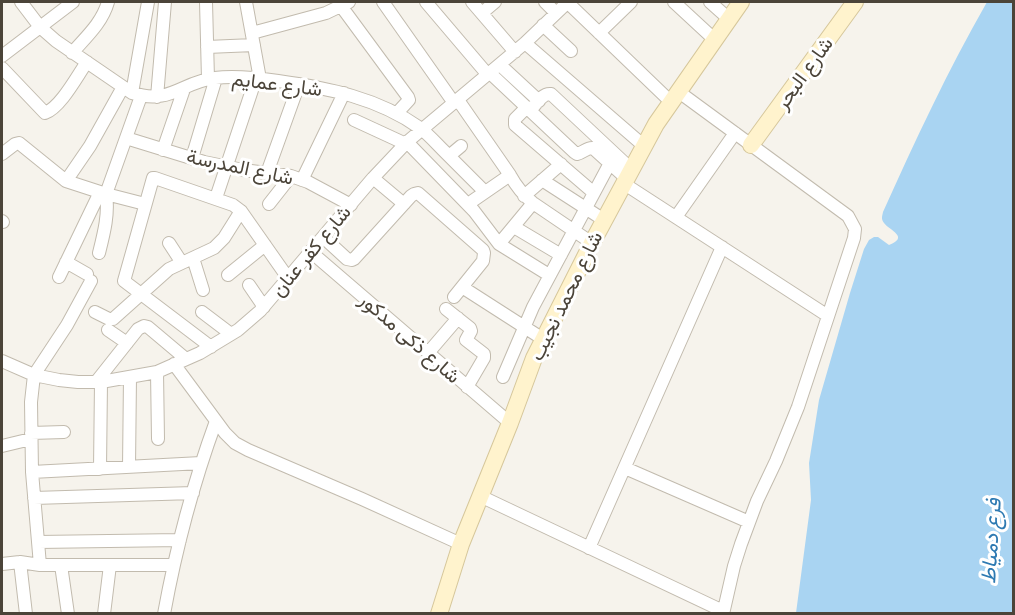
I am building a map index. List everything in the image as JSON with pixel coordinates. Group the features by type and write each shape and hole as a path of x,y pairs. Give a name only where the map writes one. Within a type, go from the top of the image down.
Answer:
{"street":[{"path":"21,2 40,27 56,41 132,92"},
{"path":"2,56 73,2"},
{"path":"72,53 99,22 108,2"},
{"path":"58,277 103,193 126,138 148,2"},
{"path":"157,97 165,2"},
{"path":"192,158 212,78 207,47 206,2"},
{"path":"216,198 258,78 246,2"},
{"path":"383,2 516,186 529,200 592,243"},
{"path":"426,2 489,74 532,106"},
{"path":"472,2 520,47 644,146"},
{"path":"482,13 495,2"},
{"path":"545,2 556,13"},
{"path":"480,496 723,613 734,566 749,522 788,434 854,238 854,224 848,216 735,133 675,97 598,33 568,2"},
{"name":"شارع كفر عنان","path":"2,360 34,375 69,381 99,382 157,372 211,347 245,324 264,307 373,178 406,143 500,65 568,2"},
{"path":"598,33 631,2"},
{"path":"674,2 715,40"},
{"path":"710,2 729,19"},
{"name":"شارع محمد نجيب","path":"439,614 461,544 543,339 656,124 741,2"},
{"name":"شارع البحر","path":"751,145 855,2"},
{"path":"207,47 253,39 345,4 408,97 408,103 397,113"},
{"path":"543,25 571,51"},
{"path":"2,68 45,113 49,113 87,62"},
{"path":"500,65 532,106 577,154 593,148 676,217 828,316"},
{"name":"شارع عمايم","path":"132,92 157,97 212,78 258,78 344,93 397,113 422,130 485,192"},
{"path":"267,173 299,84"},
{"path":"163,150 184,89"},
{"path":"66,181 132,92"},
{"path":"269,204 297,178 344,93"},
{"path":"594,193 515,125 515,119 544,95 550,94 627,177"},
{"path":"354,120 406,143 468,204 499,244 549,275"},
{"path":"676,217 735,133"},
{"name":"شارع المدرسة","path":"126,138 226,166 297,178 351,205"},
{"path":"2,154 19,143 66,181 145,204"},
{"path":"449,156 461,146"},
{"path":"503,377 549,275 610,163"},
{"path":"499,244 514,227 542,180 561,164"},
{"path":"468,204 510,175"},
{"path":"211,347 124,281 151,180 155,178 233,205 241,211 288,278"},
{"path":"373,178 404,204"},
{"path":"542,180 604,220"},
{"path":"99,253 108,204 103,193"},
{"path":"323,237 352,260 412,194 418,193 483,250 483,261 458,292 543,339"},
{"path":"95,312 112,320 169,269 214,248 224,238 241,211"},
{"path":"514,227 561,255"},
{"path":"169,243 187,260 203,290"},
{"path":"228,275 265,245"},
{"path":"589,548 722,247"},
{"name":"شارع ذكى مدكور","path":"311,252 510,423"},
{"path":"40,565 32,472 31,402 34,375 67,325 89,277 66,262"},
{"path":"249,285 264,307"},
{"path":"446,309 471,329 466,337 467,340 483,352 485,357 467,387"},
{"path":"202,312 231,334"},
{"path":"428,353 458,318"},
{"path":"100,469 99,382 138,329 144,326 148,327 180,362 216,422 230,438 248,450 461,544"},
{"path":"108,330 127,343"},
{"path":"157,372 158,439"},
{"path":"129,377 129,467"},
{"path":"164,614 180,540 201,464 216,422"},
{"path":"2,446 32,436 64,432"},
{"path":"32,472 201,464"},
{"path":"625,468 749,522"},
{"path":"34,498 193,493"},
{"path":"38,542 180,540"},
{"path":"2,564 21,562 40,565 174,565"},
{"path":"21,562 26,614"},
{"path":"61,565 68,614"},
{"path":"104,614 110,566"}],"water":[{"name":"فرع دمياط","path":"987,2 1014,2 1013,613 796,613 811,500 809,463 819,400 850,293 869,240 878,237 889,245 898,239 898,236 883,222 883,212 932,106"}]}
